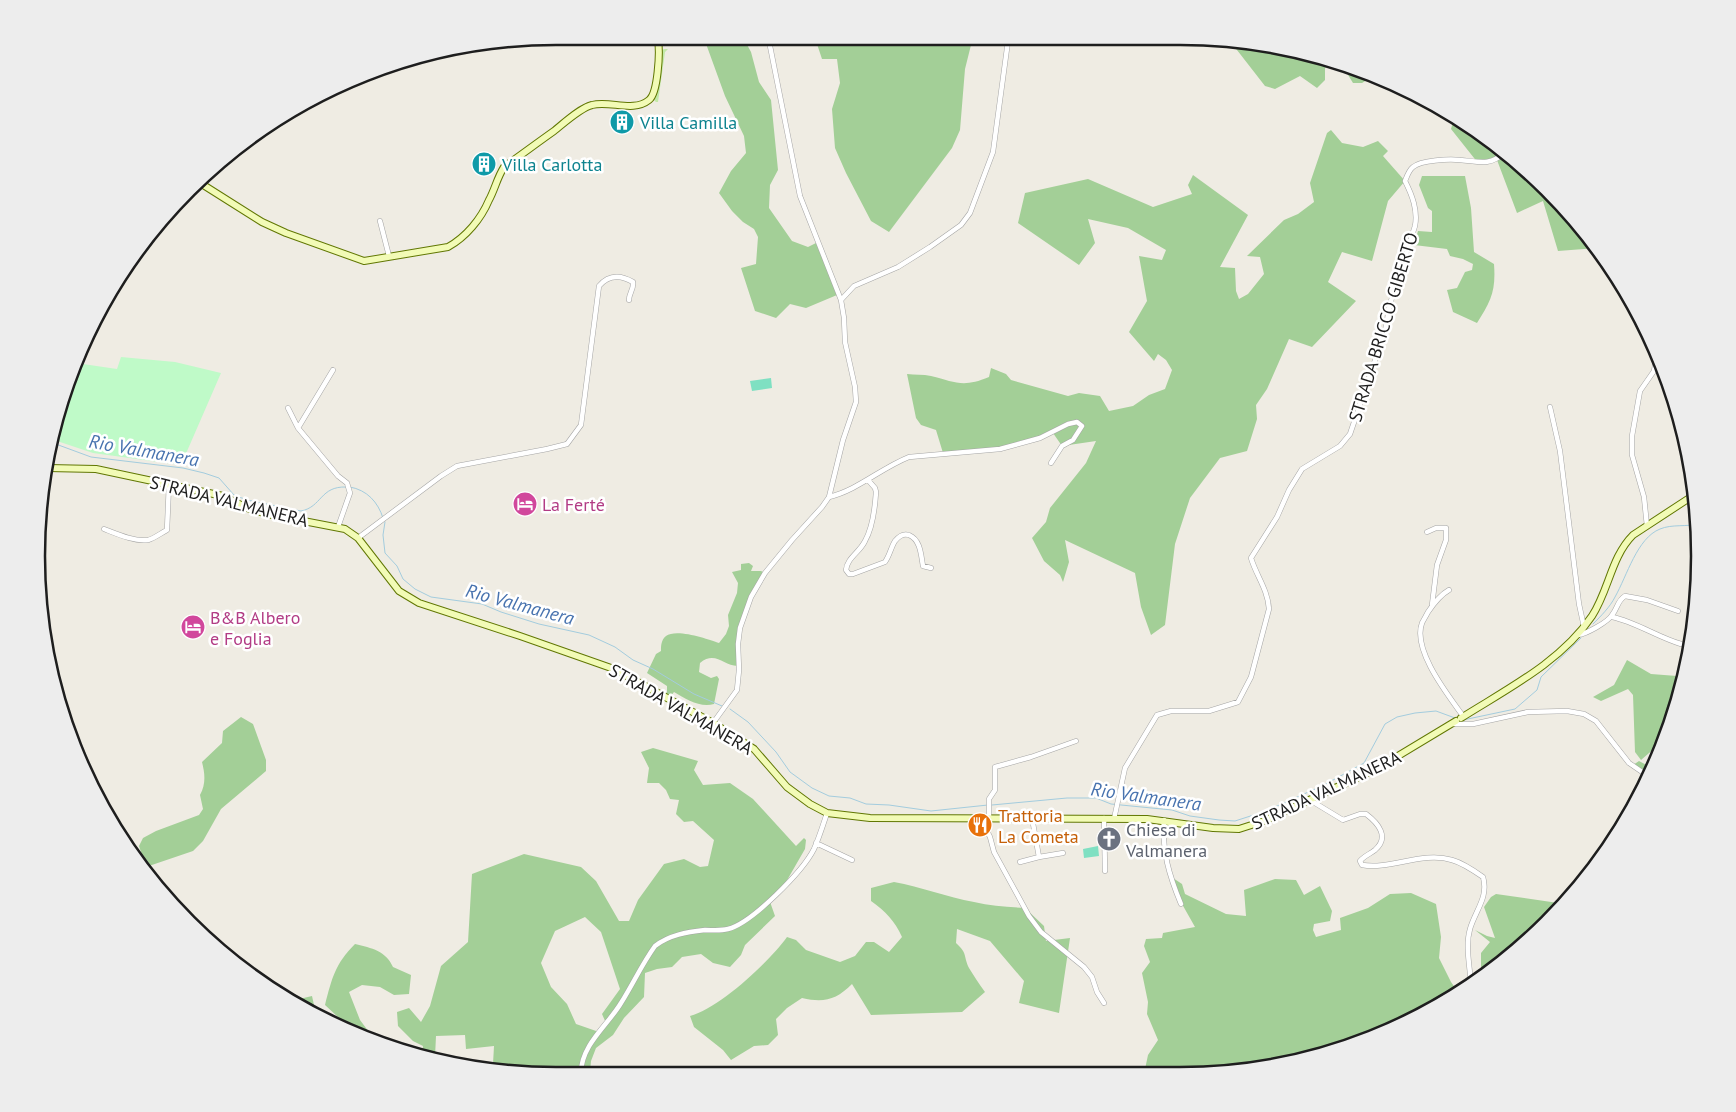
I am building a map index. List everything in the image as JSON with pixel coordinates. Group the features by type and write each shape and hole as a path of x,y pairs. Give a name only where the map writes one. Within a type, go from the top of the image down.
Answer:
{"street":[{"path":"205,186 262,222 286,233 364,261 448,247 473,227 482,214 498,176 504,167 592,105 632,106 643,104 651,99 657,75 658,45"},
{"path":"713,723 735,695 739,683 738,644 740,628 751,597 765,573 829,497 843,440 856,402 855,387 845,342 841,300 800,196 770,45"},
{"path":"841,300 854,286 898,267 930,248 961,225 970,214 993,152 1007,45"},
{"name":"STRADA BRICCO GIBERTO","path":"1114,818 1125,768 1157,714 1171,711 1209,711 1238,702 1251,677 1269,609 1269,598 1254,569 1251,558 1277,517 1288,490 1302,469 1340,446 1350,434 1385,331 1390,304 1415,226 1417,216 1412,193 1405,181 1408,174 1413,167 1425,162 1459,160 1478,163 1497,160 1499,158"},
{"path":"380,221 389,256"},
{"path":"358,538 457,466 547,450 567,444 581,425 599,286 603,281 614,276 627,278 633,282 634,288 629,294 629,300"},
{"path":"1647,526 1644,496 1632,455 1632,436 1640,391 1655,367"},
{"path":"298,428 332,370"},
{"path":"1550,407 1560,451 1579,604 1584,627"},
{"path":"288,408 298,428 338,476 348,484 350,493 338,527"},
{"path":"829,497 842,494 896,462 909,457 1000,449 1040,438 1068,424 1077,422 1082,426 1073,440 1062,446 1051,463"},
{"name":"STRADA VALMANERA","path":"53,468 96,469 169,484 223,496 247,508 266,514 345,529 358,538 399,591 419,603 603,664 713,723 754,749 787,787 810,804 827,813 870,818 1114,818 1164,820 1213,828 1239,829 1264,821 1378,768 1539,668 1584,627 1602,596 1621,551 1633,535 1688,499"},
{"path":"868,480 876,492 869,533 862,547 848,563 846,570 849,574 853,574 880,564 887,558 894,542 900,536 906,534 917,542 923,566 932,568"},
{"path":"104,529 129,538 145,540 155,537 166,530 169,484"},
{"path":"1427,532 1436,528 1446,528 1446,540 1437,565 1432,606"},
{"path":"1449,590 1442,594 1432,606 1422,624 1421,636 1423,650 1458,720 1473,724 1528,712 1567,711 1584,714 1596,721 1629,763 1643,772"},
{"path":"1577,635 1587,633 1612,617 1620,599 1625,596 1648,600 1678,612"},
{"path":"1612,617 1681,644"},
{"path":"1076,741 995,767 996,790 989,798 986,829 994,852 1028,916 1041,932 1084,967 1092,977 1097,992 1104,1003"},
{"path":"1310,800 1343,820 1360,814 1366,814 1381,828 1383,837 1380,843 1377,848 1360,861 1362,865 1378,867 1438,858 1464,865 1483,877 1485,885 1483,898 1470,929 1470,977"},
{"path":"582,1067 592,1042 620,1006 655,946 675,935 736,927 759,910 787,884 810,856 827,813"},
{"path":"1032,818 1039,858"},
{"path":"1104,818 1105,871"},
{"path":"1164,820 1163,840 1165,855 1173,885 1181,904"},
{"path":"816,843 852,860"},
{"path":"1020,862 1063,853"}],"green space":[{"path":"706,45 747,45 751,52 759,82 771,100 778,170 770,185 769,208 792,241 808,247 816,243 837,295 806,308 790,304 776,318 755,311 741,268 756,264 758,237 754,229 743,222 732,211 719,193 731,171 746,153 744,136 725,96"},
{"path":"817,45 971,45 965,69 960,130 952,148 889,232 871,221 835,148 832,109 840,83 837,59 822,59"},
{"path":"1235,48 1280,55 1327,67 1325,68 1325,80 1317,88 1300,76 1275,89 1265,86"},
{"path":"668,49 665,52 658,102 656,102 653,99 658,87 661,50"},
{"path":"1347,73 1366,80 1362,83 1353,83"},
{"path":"1453,124 1517,172 1564,219 1588,249 1558,251 1543,201 1517,213 1497,160 1478,163 1451,129"},
{"path":"1331,130 1342,143 1363,147 1378,141 1388,151 1383,156 1405,181 1388,201 1372,261 1342,252 1328,282 1356,301 1312,347 1289,339 1267,389 1256,405 1257,419 1247,451 1220,458 1190,498 1175,544 1165,625 1151,635 1141,607 1135,573 1065,540 1069,562 1063,582 1060,575 1044,561 1032,538 1046,522 1050,508 1086,463 1096,441 1062,446 1053,433 1000,449 943,453 936,430 921,425 916,418 907,374 928,375 953,382 966,383 989,377 991,368 1006,374 1011,380 1068,396 1079,393 1100,396 1109,411 1133,406 1149,395 1165,389 1172,370 1166,360 1158,354 1154,361 1129,332 1147,301 1139,256 1162,260 1166,250 1128,228 1088,219 1095,243 1079,265 1018,223 1025,193 1088,179 1153,207 1192,194 1188,185 1193,175 1248,215 1220,267 1235,268 1236,291 1239,299 1248,294 1264,274 1260,257 1247,256 1284,220 1298,214 1314,202 1310,183 1327,133"},
{"path":"1422,176 1465,176 1471,208 1474,252 1494,264 1492,295 1477,323 1453,312 1447,290 1457,288 1465,272 1472,270 1473,264 1450,256 1447,249 1414,245 1418,231 1432,232 1432,211 1428,208 1419,185"},
{"path":"121,357 175,362 221,373 181,465 93,453 58,441 72,392 83,364 117,369"},
{"path":"771,378 772,388 752,391 750,381"},
{"path":"749,563 753,566 751,571 765,573 751,597 740,627 739,666 734,666 715,658 706,659 700,663 699,672 711,678 717,676 719,679 714,704 698,704 674,692 670,697 664,696 667,692 667,686 647,673 656,654 661,651 663,639 666,636 677,633 692,635 719,643 729,626 728,615 737,593 738,583 732,572 741,570 741,564"},
{"path":"1627,660 1651,674 1677,676 1653,750 1641,760 1635,752 1633,695 1628,689 1601,701 1593,697 1614,685"},
{"path":"241,717 253,724 266,760 266,771 221,809 203,841 193,851 150,866 142,855 139,846 143,838 156,831 199,815 203,809 200,795 204,779 202,762 222,743 223,731"},
{"path":"653,748 698,761 694,770 703,785 730,783 753,799 796,846 804,838 806,840 805,849 786,882 769,899 775,916 745,945 741,955 730,967 713,963 701,954 682,957 672,967 645,973 644,997 624,1018 613,1035 596,1048 590,1067 523,1066 493,1063 494,1046 466,1049 465,1035 436,1036 435,1052 422,1050 423,1046 413,1041 398,1026 397,1012 409,1008 421,1022 430,1006 441,966 468,942 472,874 524,854 581,867 596,881 619,921 629,921 638,900 664,864 684,859 700,867 708,866 714,840 693,821 684,822 676,814 679,800 670,799 666,790 659,783 647,783 649,768 641,752","holes":["585,917 601,932 620,989 602,1014 606,1023 599,1032 576,1024 567,1004 551,987 541,963 555,931"]},
{"path":"1639,761 1646,765 1643,771 1633,765"},
{"path":"1098,846 1099,856 1084,858 1083,849"},
{"path":"1170,876 1182,884 1185,894 1226,914 1246,916 1244,890 1275,879 1296,880 1304,895 1320,886 1332,911 1330,921 1314,924 1313,930 1316,937 1341,930 1340,918 1368,908 1390,894 1411,893 1436,904 1441,937 1439,958 1454,987 1435,999 1376,1028 1312,1050 1247,1063 1213,1066 1145,1067 1148,1055 1158,1040 1147,1014 1148,1002 1142,973 1150,962 1144,946 1146,939 1162,938 1163,933 1195,927 1182,904"},
{"path":"894,882 980,903 1025,908 1044,926 1046,941 1070,938 1059,1013 1019,1003 1024,981 990,941 957,929 956,943 964,952 969,968 985,992 962,1012 871,1015 852,984 841,994 829,999 802,998 787,1008 776,1019 778,1035 768,1045 754,1046 731,1060 723,1050 694,1027 690,1016 715,1004 743,983 779,948 787,937 796,940 806,950 840,962 855,956 866,942 874,942 889,952 902,937 889,917 871,901 871,888"},
{"path":"1496,894 1555,903 1517,940 1481,968 1481,953 1490,942 1475,930 1495,938 1484,907 1491,897"},
{"path":"355,944 378,951 386,957 393,967 411,975 409,994 394,995 380,987 362,985 349,992 360,1020 368,1031 339,1018 325,1005 335,972 348,951"},
{"path":"312,996 314,1006 300,999"}],"waterway":[{"name":"Rio Valmanera","path":"57,445 91,457 183,468 204,473 219,478 234,495 247,500 301,511 308,509 331,490 346,487"},
{"name":"Rio Valmanera","path":"350,487 367,494 375,502 383,518"},
{"name":"Rio Valmanera","path":"385,522 383,535 385,553 397,566 403,579 415,589 431,597 482,604 539,624 589,635 615,647 633,660 653,669 694,694 722,706"},
{"name":"Rio Valmanera","path":"1593,624 1613,601 1633,558 1645,540 1665,527 1690,525"},
{"name":"Rio Valmanera","path":"1463,720 1515,709 1537,690 1541,677 1581,638"},
{"name":"Rio Valmanera","path":"730,709 748,722 776,752 790,772 812,788 829,796 850,798 866,804 931,811 988,805"},
{"name":"Rio Valmanera","path":"992,805 1067,798 1096,798 1111,804 1172,810 1190,816 1235,821 1266,811 1324,785 1364,763 1385,724 1397,717 1436,711 1455,718"}],"place":[{"name":"Villa Camilla","path":"622,122"},
{"name":"Villa Carlotta","path":"484,164"},
{"name":"La Ferté","path":"525,504"},
{"name":"B&B Albero e Foglia","path":"193,627"},
{"name":"Trattoria La Cometa","path":"980,825"},
{"name":"Chiesa di Valmanera","path":"1109,839"}]}
